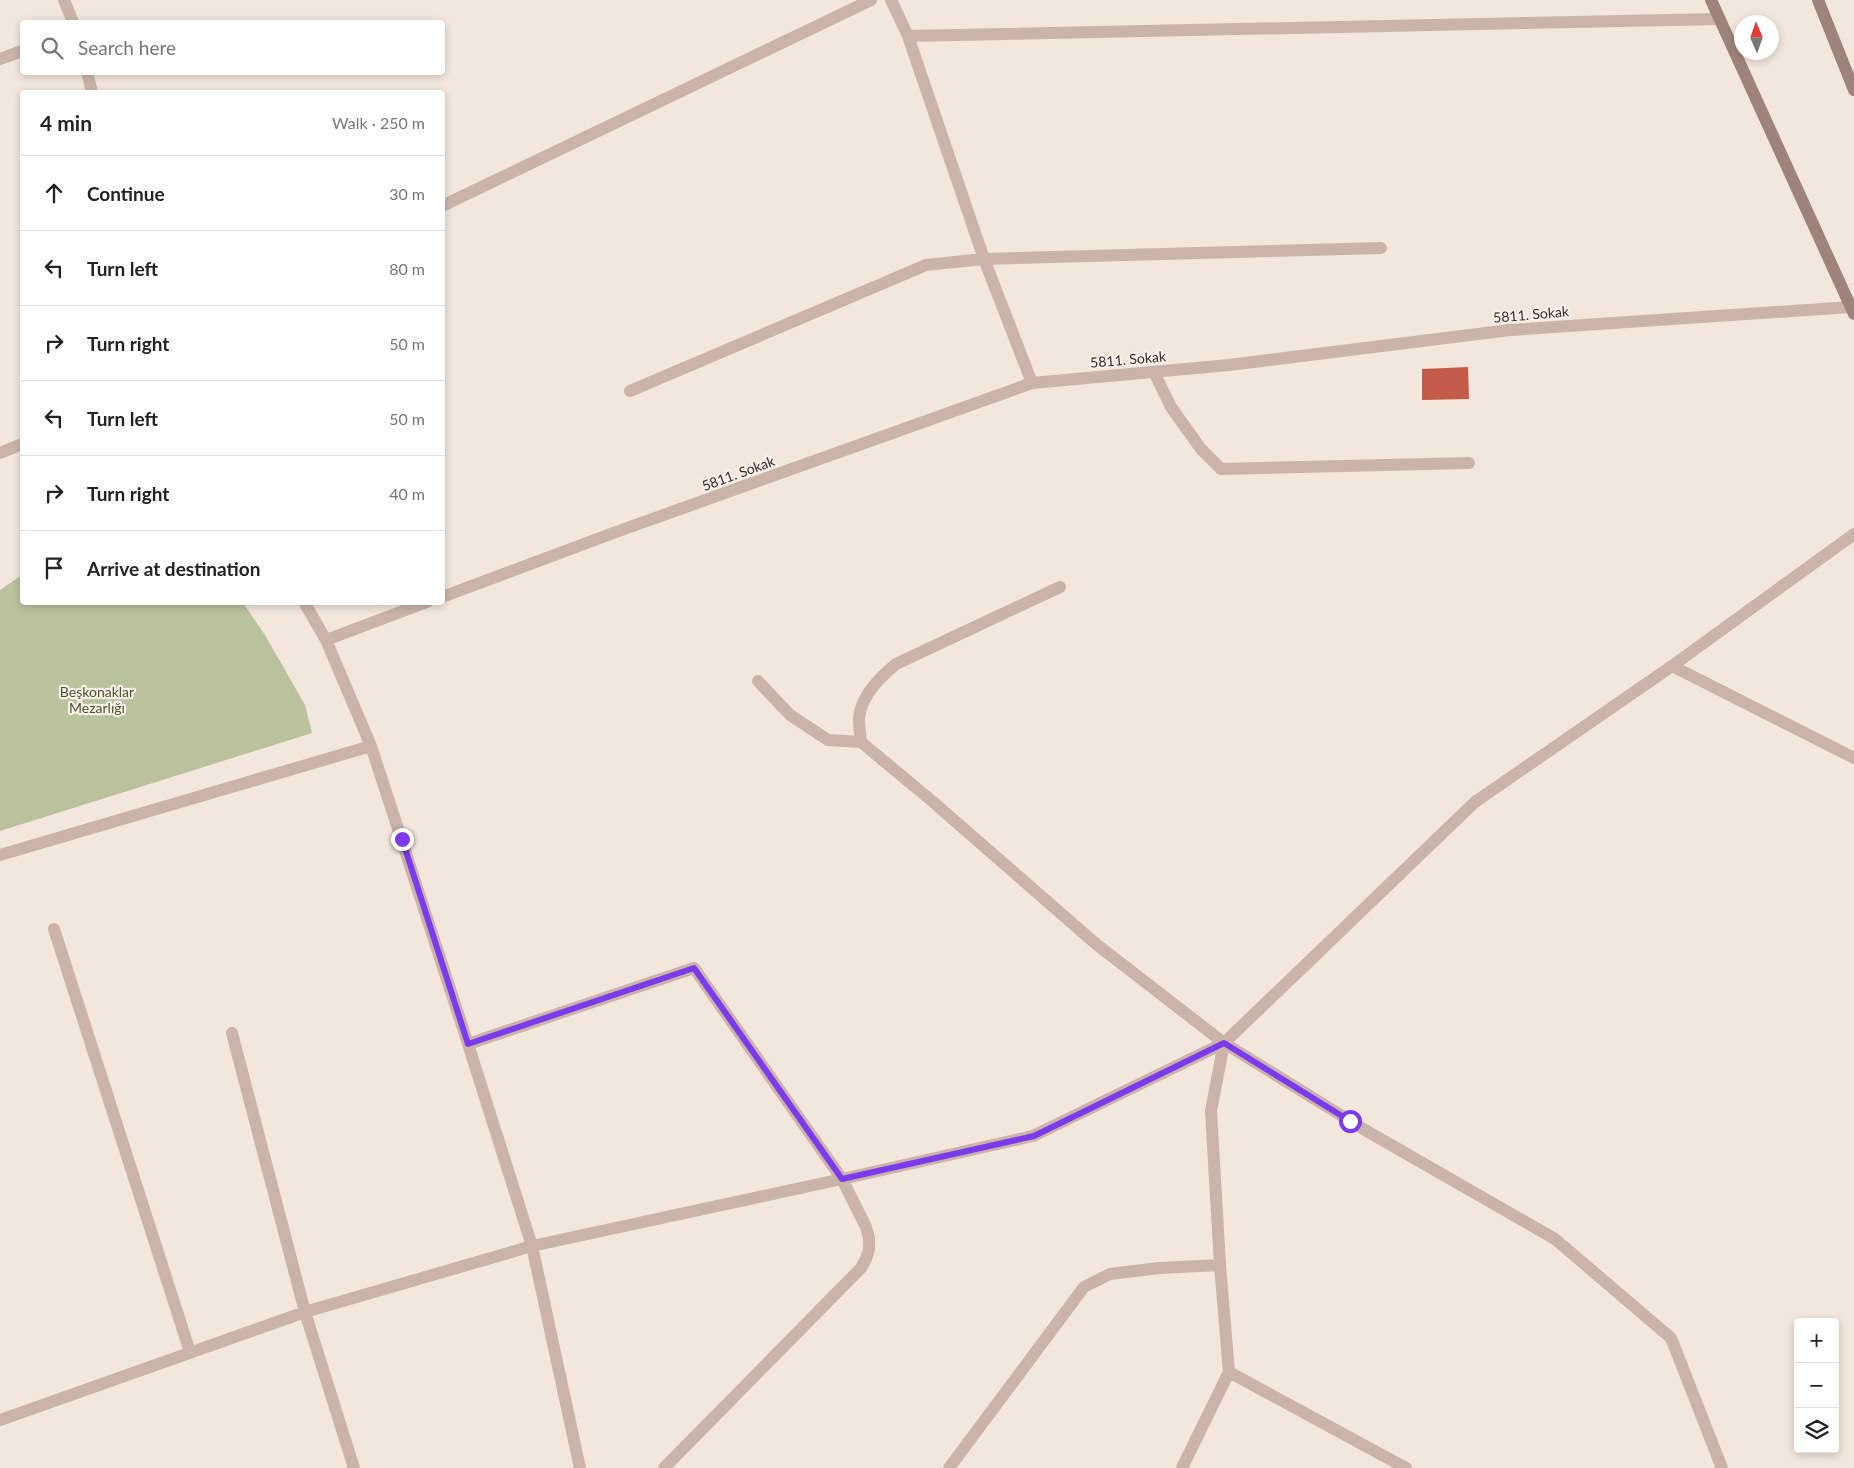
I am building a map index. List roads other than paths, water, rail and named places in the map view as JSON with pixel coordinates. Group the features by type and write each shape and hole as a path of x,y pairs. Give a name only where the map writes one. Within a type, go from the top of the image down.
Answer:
{"street":[{"path":"64,0 73,20"},
{"path":"72,0 74,20"},
{"path":"445,205 871,0"},
{"path":"891,0 908,36 984,259 1032,383"},
{"path":"1711,0 1852,311"},
{"path":"1818,0 1854,90"},
{"path":"908,36 1719,19"},
{"path":"0,58 20,52"},
{"path":"88,75 92,90"},
{"path":"630,391 926,265 984,259 1382,248"},
{"name":"5811. Sokak","path":"445,596 625,529 1032,383 1229,365 1510,330 1852,311"},
{"path":"1154,372 1171,407 1200,449 1222,469 1469,463"},
{"path":"0,454 20,445"},
{"path":"0,1420 305,1312 532,1246 1034,1136 1224,1043 1475,802 1672,666 1854,534"},
{"path":"861,742 859,717 864,702 871,689 896,664 1060,587"},
{"path":"306,605 326,640 371,746 468,1044 532,1246 580,1468"},
{"path":"326,640 419,605"},
{"path":"1672,666 1854,758"},
{"path":"758,681 790,715 828,740 861,742 932,801 1096,944 1224,1043 1365,1130 1555,1239 1671,1338 1722,1468"},
{"path":"0,855 371,746"},
{"path":"54,930 190,1352"},
{"path":"468,1044 694,968 842,1179 866,1227 869,1249 861,1268 664,1468"},
{"path":"232,1033 305,1312 354,1468"},
{"path":"1182,1468 1229,1372 1220,1265 1211,1111 1224,1043"},
{"path":"949,1468 1084,1287 1110,1274 1159,1268 1220,1265"},
{"path":"1229,1372 1406,1468"}],"park label":[{"name":"Beşkonaklar Mezarlığı","path":"97,700"}]}
